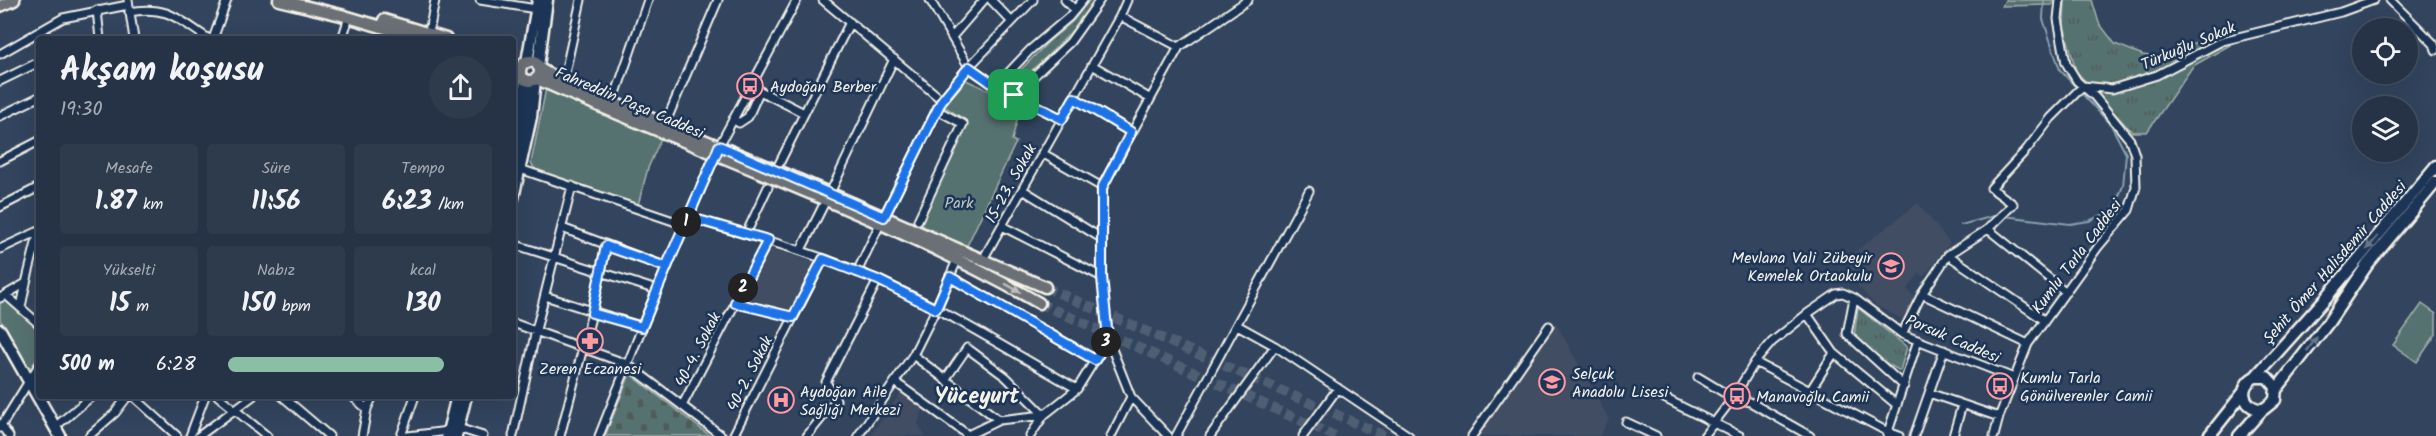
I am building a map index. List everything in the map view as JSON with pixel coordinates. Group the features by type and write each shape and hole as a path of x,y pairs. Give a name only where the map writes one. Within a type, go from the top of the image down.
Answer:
{"main road":[{"path":"0,6 14,0"},
{"path":"279,0 425,36"},
{"path":"309,0 425,36"},
{"path":"516,148 518,118 526,93 547,0"},
{"path":"530,75 520,68 526,62 537,5"},
{"path":"516,60 534,62 530,75 531,117 516,160"},
{"name":"Fahreddin Paşa Caddesi","path":"530,75 563,82 613,102 717,150 776,170 828,197"},
{"name":"Fahreddin Paşa Caddesi","path":"530,75 717,150 882,221 1045,287"},
{"name":"Şehit Ömer Halisdemir Caddesi","path":"2255,377 2325,299 2436,166"},
{"name":"Şehit Ömer Halisdemir Caddesi","path":"2277,390 2328,323 2367,265 2436,182"},
{"name":"Fahreddin Paşa Caddesi","path":"882,221 1040,303"},
{"path":"0,330 36,393"},
{"path":"2209,436 2243,393 2247,382 2255,377 2268,378 2277,390 2274,402 2263,409 2239,436"},
{"path":"2243,393 2250,406 2263,409"},
{"path":"39,399 57,432"},
{"path":"452,433 457,399"},
{"path":"452,433 465,399"}],"street":[{"path":"214,36 227,0"},
{"path":"425,36 435,0"},
{"path":"480,0 537,5"},
{"path":"563,82 581,0"},
{"path":"613,102 648,0"},
{"path":"664,124 718,0"},
{"path":"598,436 666,267 717,150 797,0"},
{"path":"823,0 942,100"},
{"path":"930,0 969,67 996,86 1062,119"},
{"path":"952,38 984,0"},
{"path":"991,0 1012,22"},
{"path":"857,272 942,100 969,67 1033,0"},
{"path":"1065,0 1075,10"},
{"path":"996,86 1083,0"},
{"path":"1014,95 1070,42 1100,0"},
{"name":"15-23. Sokak","path":"986,254 1127,0"},
{"path":"1168,436 1131,397 1108,339 1102,277 1102,188 1149,98 1179,47 1248,0"},
{"name":"Kumlu Tarla Caddesi","path":"1994,436 1999,417 2028,344 2129,210 2136,187 2135,155 2130,140 2095,97 2079,89 2064,56 2058,19 2060,0"},
{"name":"Türkuğlu Sokak","path":"2079,89 2112,89 2157,75 2222,41 2342,12 2374,0"},
{"path":"2390,0 2434,44 2436,50"},
{"path":"128,6 133,36"},
{"path":"0,54 63,18 128,6 159,10 170,14 204,36"},
{"path":"98,10 100,36"},
{"path":"1120,16 1179,47"},
{"path":"343,36 349,17"},
{"path":"776,170 850,22"},
{"path":"801,250 894,59"},
{"path":"0,81 36,63"},
{"path":"1092,65 1149,98"},
{"path":"750,86 804,113"},
{"path":"1902,334 1922,294 1947,255 1988,229 2013,204 1991,188 2079,89"},
{"path":"733,119 739,123 748,117 759,92"},
{"path":"0,116 36,98"},
{"path":"1074,98 1131,132"},
{"path":"918,220 963,124 937,110"},
{"path":"0,160 36,142"},
{"path":"1042,153 1102,188"},
{"path":"516,163 572,186 685,225"},
{"path":"513,436 536,330 572,186"},
{"path":"746,234 768,187"},
{"path":"0,207 36,189"},
{"path":"1023,190 1101,238"},
{"path":"1176,436 1309,191"},
{"path":"688,217 801,250 878,280 936,309 1077,389"},
{"path":"1002,226 1102,277"},
{"path":"562,228 666,267"},
{"path":"1988,229 2066,291"},
{"path":"0,249 36,232"},
{"name":"40-4. Sokak","path":"682,406 768,240"},
{"path":"21,307 36,244"},
{"path":"516,244 657,290"},
{"path":"560,436 592,313 606,246"},
{"path":"1947,255 2044,320"},
{"name":"40-2. Sokak","path":"733,436 823,259"},
{"path":"858,436 913,355 957,260"},
{"path":"950,277 1095,360"},
{"path":"807,436 836,400 826,382 878,280"},
{"path":"3,297 27,283"},
{"path":"1704,436 1733,398 1755,362 1772,342 1807,314 1836,294 1843,292 1854,298 1847,334 1904,386"},
{"path":"1922,294 2028,344"},
{"path":"545,296 592,313 642,327"},
{"path":"3,297 21,307 36,321"},
{"name":"Porsuk Caddesi","path":"1854,298 1902,334 2014,378"},
{"path":"735,303 793,317"},
{"path":"1807,314 1834,353 1897,405"},
{"path":"516,324 627,364 722,436"},
{"path":"1237,325 1275,346 1409,436"},
{"path":"1472,436 1549,326"},
{"path":"1030,436 1044,415 1077,389 1108,339"},
{"path":"1887,434 1918,340"},
{"path":"1210,436 1275,346"},
{"path":"945,380 967,348 1006,377 1044,415"},
{"path":"1914,436 1944,350"},
{"path":"1810,392 1834,353"},
{"path":"913,355 999,420"},
{"path":"1755,362 1887,434 1899,436"},
{"path":"9,436 0,426 36,371"},
{"path":"1698,377 1733,398 1750,402 1810,436"},
{"path":"895,382 967,435 999,420 1044,415"},
{"path":"1303,436 1338,388"},
{"path":"1929,393 1999,417"},
{"path":"1111,436 1131,397"},
{"path":"1664,398 1740,436"},
{"path":"57,432 89,399"},
{"path":"89,436 115,413 126,399"},
{"path":"136,399 177,436"},
{"path":"190,436 204,399"},
{"path":"222,399 267,436"},
{"path":"199,436 249,399"},
{"path":"286,399 329,436"},
{"path":"355,399 367,409"},
{"path":"362,436 367,409 372,399"},
{"path":"400,436 414,399"},
{"path":"1953,436 1962,405"},
{"path":"1626,422 1656,436"},
{"path":"408,436 452,433 483,436"}],"shaded area":[{"name":"Mevlana Vali Zübeyir Kemelek Ortaokulu","path":"1918,203 1950,243 1924,276 1919,274 1907,289 1914,296 1904,320 1877,306 1859,288 1847,258"},
{"path":"767,247 818,264 793,313 745,300"},
{"name":"Selçuk Anadolu Lisesi","path":"1556,323 1609,419 1600,436 1478,436"},
{"path":"902,391 925,405 918,423 925,436 870,436"}],"green space":[{"path":"1089,0 1096,0 1078,24 1048,56 1014,86 1010,81 1048,42 1073,21"},
{"path":"2005,0 2054,0 2052,5 2002,6"},
{"path":"2065,0 2092,0 2099,23 2115,44 2143,55 2161,58 2212,35 2230,45 2193,66 2147,132 2132,132 2076,71 2064,26"},
{"name":"Park","path":"966,80 1021,105 1012,140 1016,142 966,248 924,227 921,221 968,122 944,106"},
{"path":"546,88 662,136 648,168 638,205 535,169 531,163"},
{"path":"8,299 36,325 36,360 33,367 26,367 0,319 0,302"},
{"path":"2422,304 2436,314 2436,334 2417,362 2393,345"},
{"path":"1858,308 1907,347 1900,371 1884,362 1854,336"},
{"path":"630,374 710,436 605,436"}],"waterway":[{"path":"2004,216 2070,224 2089,221 2113,210 2123,186 2126,154 2111,125 2060,70 2043,19 2044,0"},
{"path":"1961,225 1998,215"}],"tunnel":[{"path":"1045,287 1385,436"},
{"path":"1039,303 1335,436"}],"place":[{"name":"Aydoğan Berber","path":"750,86"},
{"name":"Mevlana Vali Zübeyir Kemelek Ortaokulu","path":"1891,266"},
{"name":"Zeren Eczanesi","path":"590,341"},
{"name":"Selçuk Anadolu Lisesi","path":"1552,382"},
{"name":"Kumlu Tarla Gönülverenler Camii","path":"2000,386"},
{"name":"Manavoğlu Camii","path":"1737,396"},
{"name":"Aydoğan Aile Sağlığı Merkezi","path":"781,400"}],"district":[{"name":"Yüceyurt","path":"977,395"}],"route":[{"path":"1014,95 996,86 969,67 942,100 884,217 719,146 666,267 642,327 592,313 606,246 666,267 688,217 768,240 735,303 793,317 823,259 878,280 936,309 950,277 1095,360 1108,339 1102,277 1102,188 1131,132 1074,98 1062,119 1014,95"}]}
